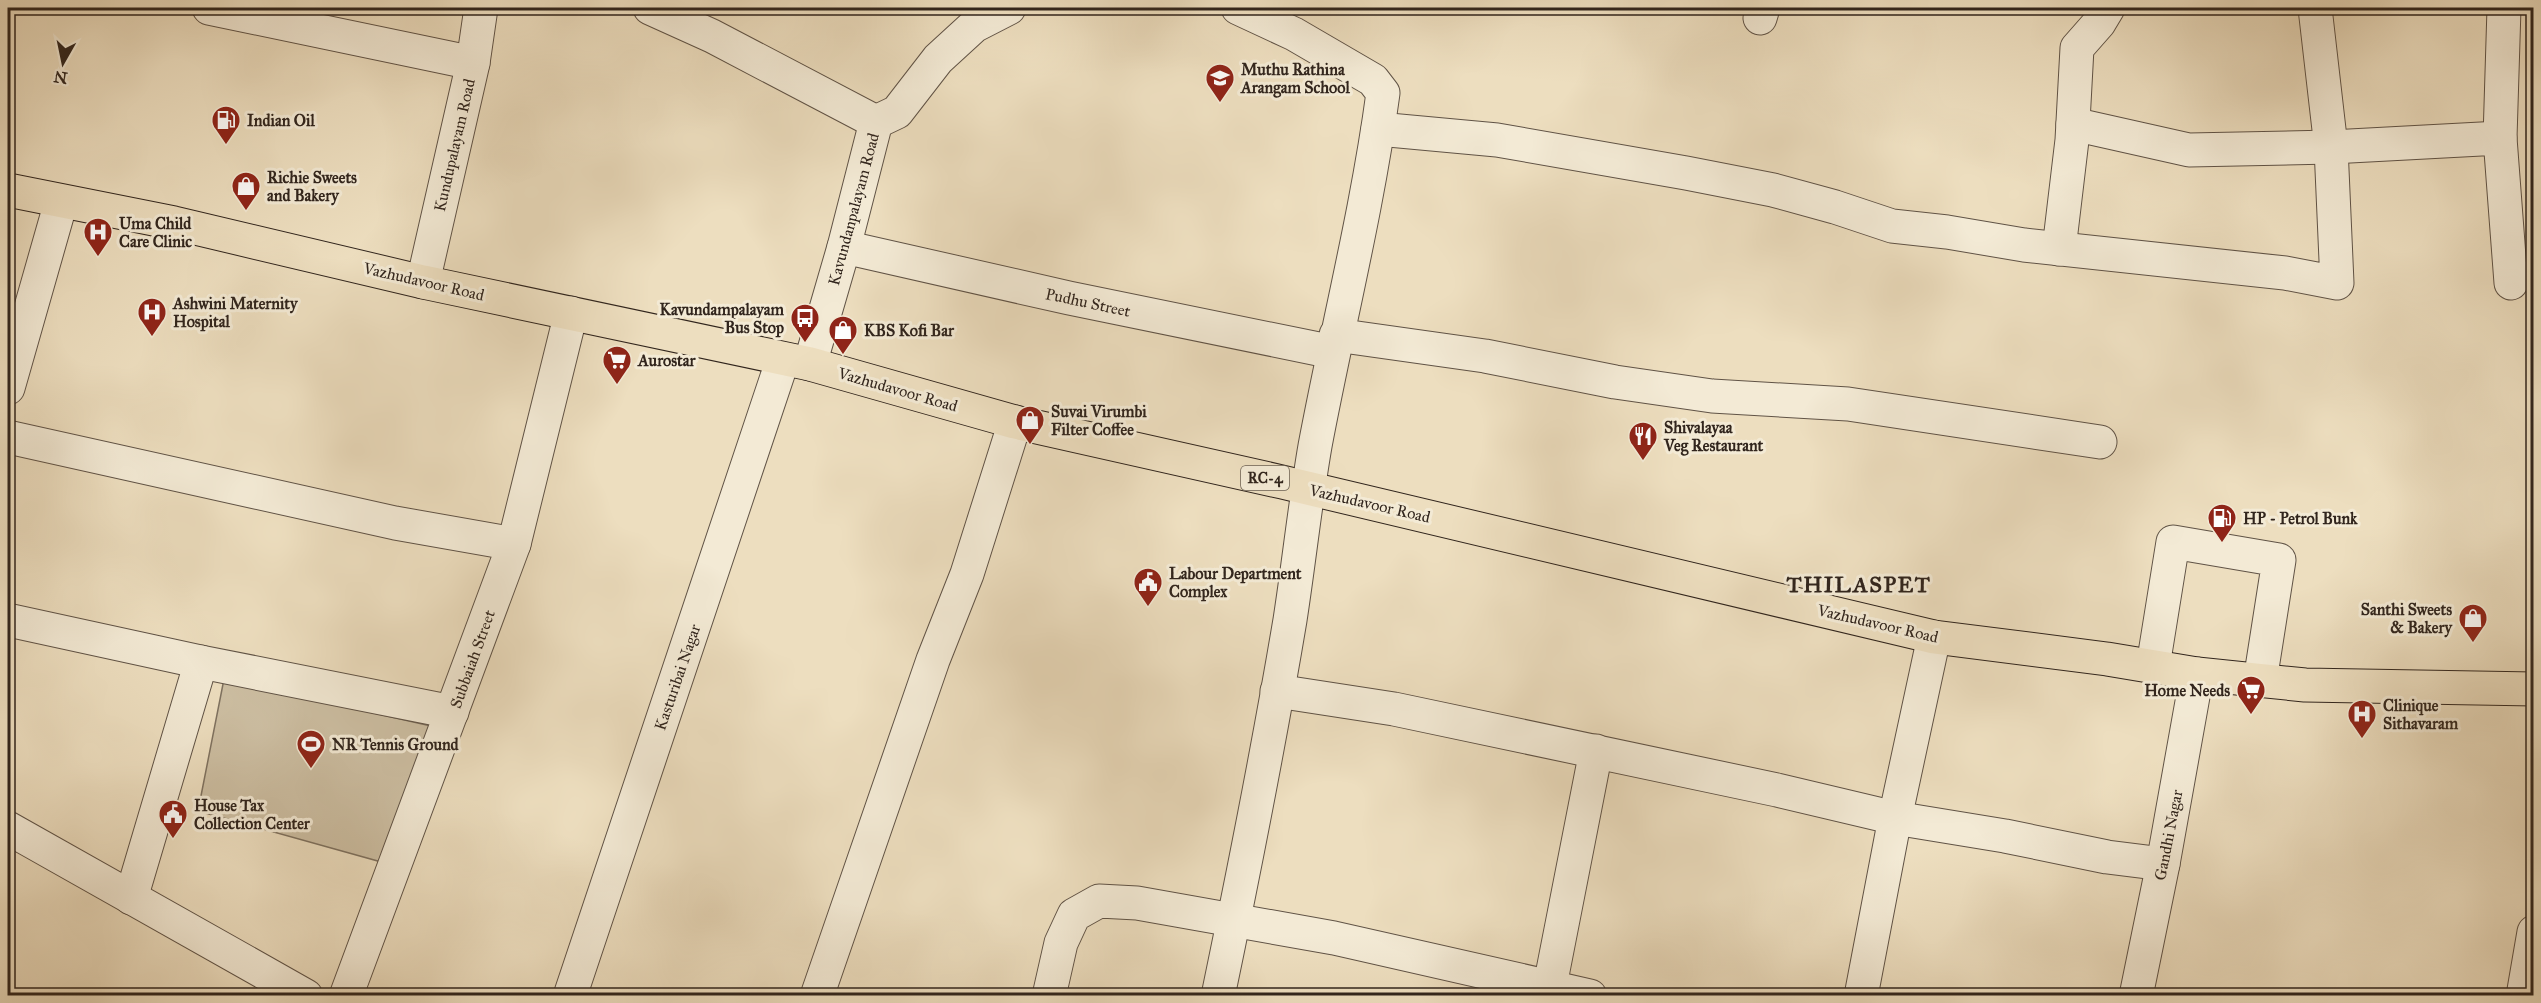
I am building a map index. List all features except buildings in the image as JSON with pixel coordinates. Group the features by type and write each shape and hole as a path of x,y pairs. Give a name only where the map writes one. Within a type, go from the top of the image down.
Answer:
{"main road":[{"name":"Vazhudavoor Road","path":"8,190 174,223 423,282 797,362 1015,422 1934,637 2197,674 2305,685 2534,689"}],"street":[{"path":"209,8 473,63"},
{"name":"Kundupalayam Road","path":"423,282 473,63 481,8"},
{"name":"Kavundanpalayam Road","path":"797,362 844,247 876,122 897,111 938,59 974,26 1008,8"},
{"path":"1218,996 1290,618 1308,489 1334,344 1378,129 1383,93 1373,80 1294,34 1238,8"},
{"path":"2059,249 2073,124 2078,48 2108,8"},
{"path":"1378,129 1458,135 1600,157 1773,190 1892,226 2059,249 2285,273 2337,283 2331,147 2315,8"},
{"path":"2504,8 2500,138 2511,283"},
{"path":"666,11 876,122"},
{"path":"2073,124 2189,150 2331,147 2500,138"},
{"path":"8,388 61,202"},
{"name":"Pudhu Street","path":"844,247 1069,298 1334,344 1485,357 1615,382 1712,396 1848,404 2100,442"},
{"name":"Subbaiah Street","path":"345,996 514,544 571,313"},
{"name":"Kasturibai Nagar","path":"570,996 797,362"},
{"path":"817,996 933,660 967,574 1015,422"},
{"path":"8,437 395,523 514,544"},
{"path":"2153,666 2174,542 2279,560 2260,681"},
{"path":"8,620 201,662 452,712"},
{"path":"1861,996 1895,818 1934,637"},
{"path":"131,898 201,662"},
{"name":"Gandhi Nagar","path":"2136,996 2163,864 2197,674"},
{"path":"1277,690 1394,709 1596,751 1895,818 2005,836 2107,857 2163,864"},
{"path":"1549,991 1596,751"},
{"path":"8,828 306,996"},
{"path":"1049,996 1061,944 1074,915 1099,901 1137,903 1334,938 1549,991 1590,996"},
{"path":"2523,996 2534,932"}],"shaded area":[{"name":"NR Tennis Ground","path":"224,679 431,726 385,863 198,811"}],"place":[{"name":"Muthu Rathina Arangam School","path":"1220,104"},
{"name":"Indian Oil","path":"226,146"},
{"name":"Richie Sweets and Bakery","path":"246,212"},
{"name":"Uma Child Care Clinic","path":"98,258"},
{"name":"Ashwini Maternity Hospital","path":"152,338"},
{"name":"Kavundampalayam Bus Stop","path":"805,344"},
{"name":"KBS Kofi Bar","path":"843,356"},
{"name":"Aurostar","path":"617,386"},
{"name":"Suvai Virumbi Filter Coffee","path":"1030,446"},
{"name":"Shivalayaa Veg Restaurant","path":"1643,462"},
{"name":"HP - Petrol Bunk","path":"2222,544"},
{"name":"Labour Department Complex","path":"1148,608"},
{"name":"Santhi Sweets & Bakery","path":"2473,644"},
{"name":"Home Needs","path":"2251,716"},
{"name":"Clinique Sithavaram","path":"2362,740"},
{"name":"NR Tennis Ground","path":"311,770"},
{"name":"House Tax Collection Center","path":"173,840"}],"district":[{"name":"THILASPET","path":"1859,584"}]}
